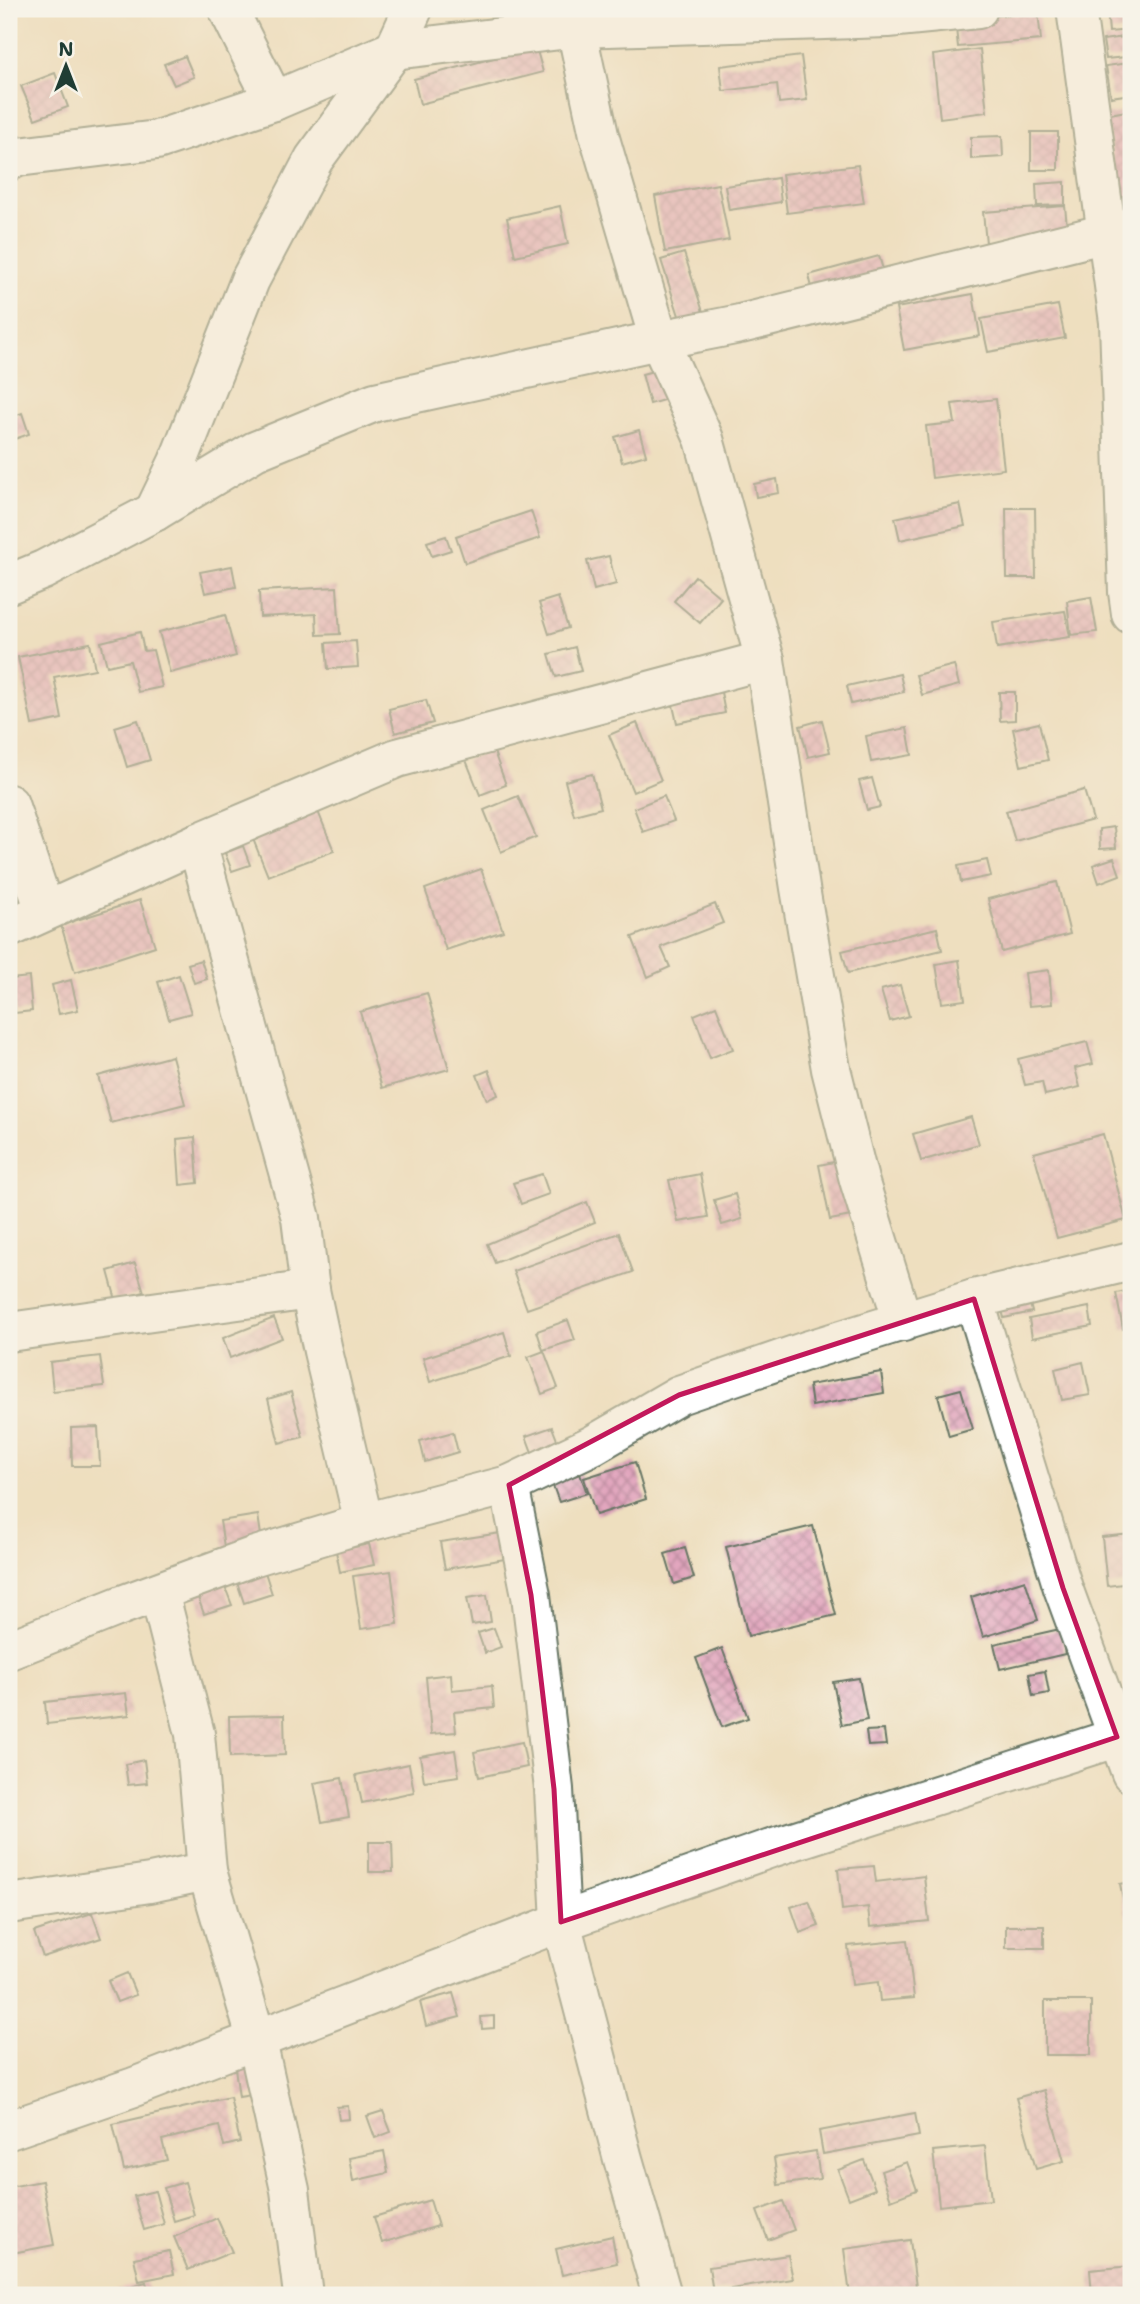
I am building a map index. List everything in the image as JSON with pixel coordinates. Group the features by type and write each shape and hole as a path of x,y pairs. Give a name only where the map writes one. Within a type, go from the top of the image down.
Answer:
{"street":[{"path":"228,9 274,101"},
{"path":"154,512 178,462 250,280 314,159 394,50 413,9"},
{"path":"12,150 157,140 274,101 394,50 574,18 888,18 978,9"},
{"path":"1076,9 1118,231 1128,592 1131,614"},
{"path":"574,18 599,135 659,340 704,439 765,660 831,1069 859,1180 903,1322"},
{"path":"9,584 43,570 154,512 255,451 375,402 740,324 1118,231"},
{"path":"9,928 197,843 397,758 765,660"},
{"path":"9,804 45,911"},
{"path":"197,843 301,1217 310,1290 363,1523"},
{"path":"9,1650 252,1558 363,1523 509,1485 593,1445 679,1395 806,1351 974,1299 1131,1261"},
{"path":"9,1332 310,1290"},
{"path":"974,1299 1063,1588 1124,1735 1131,1773"},
{"path":"509,1485 533,1609 554,1789 561,1922 662,2295"},
{"path":"159,1592 195,1734 207,1871 257,2040 290,2190 303,2295"},
{"path":"9,2130 134,2087 561,1922 771,1848 1124,1735"},
{"path":"9,1904 150,1883 207,1871"}],"highlighted area":[{"path":"974,1299 1063,1588 1117,1737 561,1922 554,1789 531,1595 509,1485 679,1395"}],"building":[{"path":"1107,9 1131,9 1131,30 1109,32"},
{"path":"1038,12 1041,40 958,47 955,19"},
{"path":"1124,37 1126,57 1106,59 1103,40"},
{"path":"536,47 543,72 420,104 414,79"},
{"path":"980,49 987,112 940,118 933,55"},
{"path":"185,56 194,77 174,85 164,64"},
{"path":"801,56 807,100 779,103 777,84 723,91 720,66"},
{"path":"1129,63 1131,94 1111,97 1106,66"},
{"path":"55,73 68,107 35,119 21,86"},
{"path":"1131,110 1131,206 1123,208 1105,115"},
{"path":"1031,132 1058,132 1058,170 1031,170"},
{"path":"1002,136 1003,157 971,159 971,137"},
{"path":"858,165 864,203 787,213 782,174"},
{"path":"778,178 781,202 729,210 725,186"},
{"path":"1065,182 1065,205 1037,206 1036,184"},
{"path":"718,184 729,240 665,252 655,196"},
{"path":"560,206 568,244 515,256 507,218"},
{"path":"1065,206 1068,237 986,243 983,212"},
{"path":"684,253 705,318 682,325 661,260"},
{"path":"879,256 884,273 813,292 809,275"},
{"path":"973,294 980,336 904,350 896,308"},
{"path":"1058,305 1065,338 988,352 981,319"},
{"path":"661,369 670,398 650,404 642,374"},
{"path":"996,399 1004,469 932,478 926,426 955,423 952,404"},
{"path":"22,413 29,434 9,441 9,418"},
{"path":"639,430 646,455 622,462 615,437"},
{"path":"777,479 779,493 756,497 754,484"},
{"path":"960,504 965,526 900,540 895,518"},
{"path":"1006,508 1035,508 1036,578 1007,578"},
{"path":"531,511 540,538 465,563 456,536"},
{"path":"446,536 451,550 432,556 427,542"},
{"path":"609,556 616,584 594,590 587,561"},
{"path":"232,566 236,587 205,593 200,572"},
{"path":"695,576 721,598 700,623 674,601"},
{"path":"337,587 340,634 317,635 316,614 260,617 259,591"},
{"path":"558,597 568,628 549,634 539,603"},
{"path":"1091,597 1097,632 1071,635 1067,601"},
{"path":"1065,611 1070,637 997,648 993,622"},
{"path":"225,615 236,656 170,673 159,632"},
{"path":"140,632 144,651 153,650 162,687 138,692 130,661 107,666 101,642"},
{"path":"356,641 358,667 328,669 326,643"},
{"path":"90,643 95,669 54,677 62,719 32,725 18,657"},
{"path":"575,647 581,671 556,677 549,654"},
{"path":"954,665 959,685 922,695 916,675"},
{"path":"900,674 904,692 851,704 847,686"},
{"path":"721,692 725,713 677,723 672,701"},
{"path":"999,692 1015,692 1015,720 1000,721"},
{"path":"426,700 433,723 395,733 389,709"},
{"path":"138,720 150,760 127,767 115,727"},
{"path":"822,720 830,752 808,757 800,726"},
{"path":"637,723 661,780 633,792 609,735"},
{"path":"1039,723 1048,760 1021,766 1013,729"},
{"path":"907,728 912,755 871,762 866,736"},
{"path":"493,749 506,785 480,795 466,760"},
{"path":"592,774 601,808 574,815 565,781"},
{"path":"872,778 880,807 867,810 859,781"},
{"path":"1084,790 1093,820 1015,841 1006,811"},
{"path":"518,796 536,837 501,852 484,810"},
{"path":"664,796 674,821 643,832 634,808"},
{"path":"315,804 334,851 268,876 249,829"},
{"path":"1114,827 1116,848 1100,849 1099,829"},
{"path":"243,846 250,865 232,871 225,853"},
{"path":"1114,858 1120,875 1099,883 1093,865"},
{"path":"987,860 991,876 961,882 958,866"},
{"path":"481,869 503,931 446,950 425,889"},
{"path":"11,881 20,906 9,910 9,882"},
{"path":"1057,882 1070,934 1002,952 988,899"},
{"path":"140,900 155,946 75,972 61,925"},
{"path":"715,904 723,923 661,947 670,967 648,977 632,937"},
{"path":"937,928 942,950 848,973 842,951"},
{"path":"201,960 207,979 194,983 188,964"},
{"path":"959,960 965,1000 942,1003 936,964"},
{"path":"1049,970 1052,1004 1029,1006 1025,973"},
{"path":"179,975 191,1013 169,1019 158,982"},
{"path":"29,977 32,1011 15,1013 11,979"},
{"path":"71,980 78,1010 59,1014 52,985"},
{"path":"900,985 909,1016 890,1021 881,990"},
{"path":"427,993 449,1069 382,1088 360,1012"},
{"path":"716,1006 733,1049 710,1058 694,1015"},
{"path":"1087,1042 1093,1064 1075,1068 1080,1087 1045,1095 1042,1082 1025,1085 1018,1059"},
{"path":"172,1056 185,1104 111,1123 98,1076"},
{"path":"489,1070 498,1095 487,1100 477,1075"},
{"path":"971,1117 979,1144 921,1161 913,1134"},
{"path":"1103,1134 1126,1220 1057,1238 1034,1153"},
{"path":"195,1137 198,1183 180,1185 177,1139"},
{"path":"839,1161 851,1216 830,1220 819,1165"},
{"path":"542,1174 549,1194 521,1204 513,1183"},
{"path":"700,1174 708,1217 678,1222 669,1180"},
{"path":"735,1194 742,1219 722,1225 714,1200"},
{"path":"587,1202 595,1222 495,1263 487,1244"},
{"path":"619,1233 633,1272 527,1309 513,1271"},
{"path":"135,1263 144,1292 116,1300 108,1271"},
{"path":"1131,1290 1131,1327 1123,1329 1116,1293"},
{"path":"1028,1296 1032,1312 1004,1318 1000,1302"},
{"path":"1089,1307 1092,1326 1032,1338 1029,1319"},
{"path":"274,1318 282,1338 230,1358 223,1338"},
{"path":"568,1320 575,1340 543,1350 537,1331"},
{"path":"504,1332 511,1356 430,1382 423,1358"},
{"path":"544,1351 558,1388 542,1394 528,1357"},
{"path":"100,1356 104,1386 53,1391 50,1362"},
{"path":"1083,1362 1090,1395 1062,1400 1055,1369"},
{"path":"881,1372 884,1393 812,1406 809,1385"},
{"path":"961,1389 973,1429 949,1436 938,1395"},
{"path":"291,1392 303,1437 279,1443 268,1399"},
{"path":"98,1427 100,1466 72,1466 71,1428"},
{"path":"552,1427 559,1445 533,1455 526,1436"},
{"path":"453,1432 458,1452 425,1462 420,1441"},
{"path":"635,1462 646,1499 596,1515 584,1478"},
{"path":"580,1474 587,1493 559,1502 552,1483"},
{"path":"258,1515 262,1542 224,1547 220,1521"},
{"path":"813,1526 836,1615 748,1636 726,1547"},
{"path":"501,1533 505,1559 445,1569 440,1542"},
{"path":"1131,1534 1131,1583 1107,1586 1102,1537"},
{"path":"369,1544 374,1565 340,1572 336,1551"},
{"path":"685,1548 694,1578 674,1584 665,1554"},
{"path":"391,1571 398,1624 361,1629 353,1576"},
{"path":"265,1572 272,1594 244,1603 237,1582"},
{"path":"1025,1580 1038,1620 983,1637 971,1597"},
{"path":"223,1582 232,1605 204,1614 196,1592"},
{"path":"487,1595 491,1622 472,1625 467,1598"},
{"path":"494,1628 501,1647 485,1653 478,1633"},
{"path":"1060,1629 1065,1654 1000,1669 994,1644"},
{"path":"722,1648 748,1718 722,1727 696,1658"},
{"path":"1045,1671 1049,1693 1033,1696 1029,1674"},
{"path":"451,1674 452,1690 492,1686 494,1708 454,1712 456,1732 431,1734 426,1677"},
{"path":"859,1678 867,1720 842,1725 833,1682"},
{"path":"126,1693 129,1715 47,1724 45,1702"},
{"path":"284,1715 285,1755 230,1757 229,1716"},
{"path":"884,1730 886,1745 868,1746 866,1731"},
{"path":"522,1742 527,1767 479,1777 474,1752"},
{"path":"455,1750 459,1776 424,1781 420,1756"},
{"path":"144,1760 147,1783 128,1785 125,1764"},
{"path":"409,1764 414,1792 362,1803 356,1775"},
{"path":"342,1778 349,1817 322,1822 314,1783"},
{"path":"369,1842 392,1842 393,1872 369,1872"},
{"path":"874,1866 876,1882 924,1876 929,1921 870,1927 868,1907 842,1910 838,1869"},
{"path":"1131,1882 1131,1917 1127,1918 1120,1884"},
{"path":"809,1901 819,1926 800,1933 791,1907"},
{"path":"92,1913 101,1938 43,1957 34,1932"},
{"path":"1006,1926 1044,1926 1044,1948 1006,1948"},
{"path":"907,1940 914,1998 880,2001 878,1982 852,1985 848,1946"},
{"path":"127,1973 136,1995 117,2002 108,1981"},
{"path":"453,1993 460,2017 426,2026 420,2002"},
{"path":"1045,2001 1091,2001 1091,2055 1045,2055"},
{"path":"494,2016 494,2028 482,2029 481,2017"},
{"path":"252,2065 257,2094 239,2097 235,2068"},
{"path":"1044,2090 1064,2161 1036,2169 1016,2098"},
{"path":"230,2097 240,2142 224,2146 219,2126 162,2140 167,2160 124,2170 113,2124"},
{"path":"348,2106 349,2119 339,2120 337,2107"},
{"path":"383,2111 391,2132 375,2138 367,2116"},
{"path":"915,2113 919,2136 823,2154 819,2131"},
{"path":"985,2146 991,2200 939,2206 933,2151"},
{"path":"384,2151 388,2173 353,2181 349,2158"},
{"path":"816,2151 820,2179 778,2185 774,2158"},
{"path":"864,2160 875,2189 849,2199 838,2170"},
{"path":"907,2162 917,2190 891,2200 881,2171"},
{"path":"42,2181 54,2245 12,2253 9,2235 9,2187"},
{"path":"185,2182 194,2215 174,2221 164,2188"},
{"path":"155,2191 164,2224 144,2230 134,2196"},
{"path":"430,2200 438,2226 382,2243 374,2217"},
{"path":"783,2201 794,2230 768,2240 757,2211"},
{"path":"217,2218 232,2252 188,2270 174,2237"},
{"path":"612,2236 617,2263 562,2275 556,2249"},
{"path":"910,2240 917,2295 850,2295 844,2249"},
{"path":"169,2251 174,2274 139,2281 134,2258"},
{"path":"788,2255 793,2279 713,2292 709,2267"},
{"path":"1131,2266 1131,2295 1092,2295 1090,2270"},
{"path":"146,2282 150,2295 101,2295 101,2294"},
{"path":"607,2289 608,2295 581,2295 581,2294"}]}
